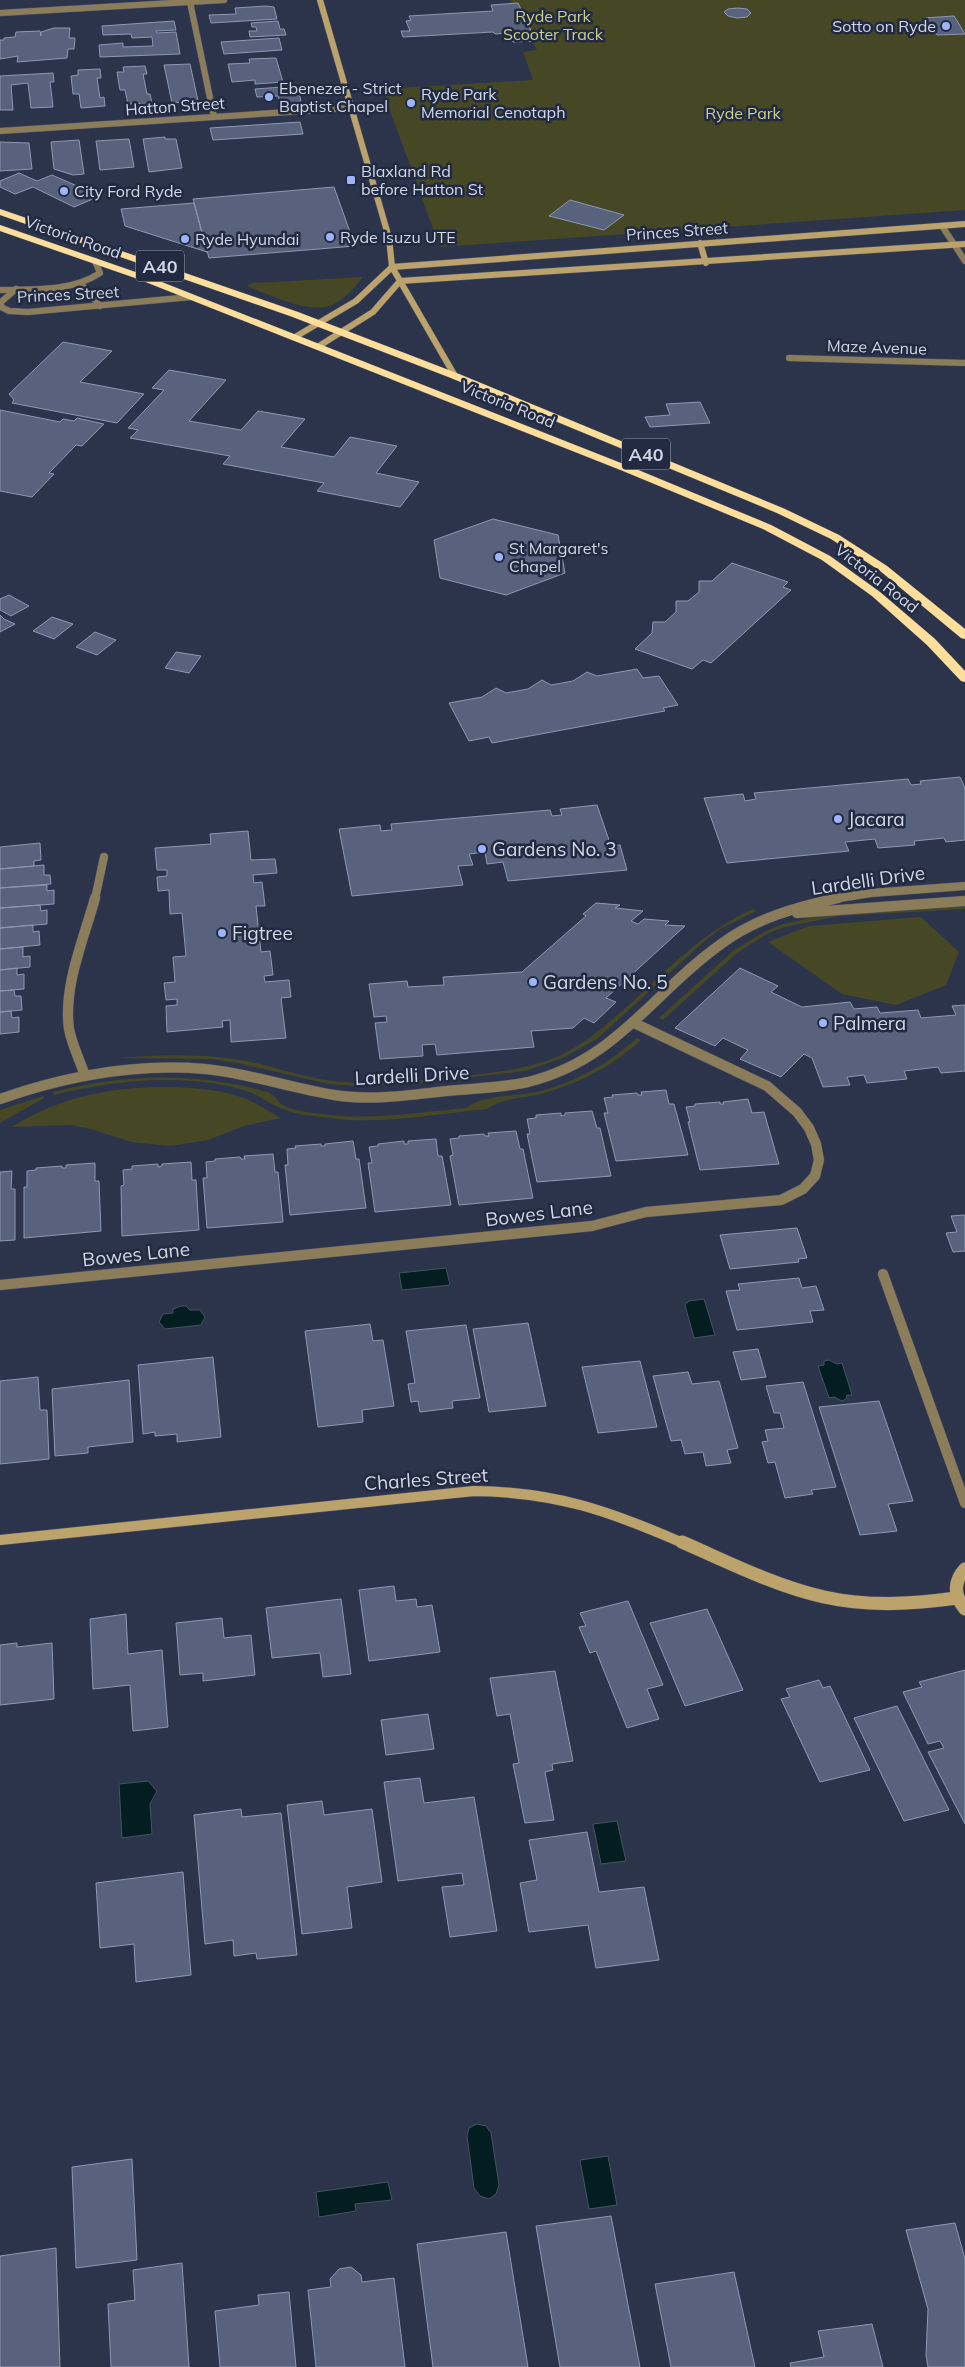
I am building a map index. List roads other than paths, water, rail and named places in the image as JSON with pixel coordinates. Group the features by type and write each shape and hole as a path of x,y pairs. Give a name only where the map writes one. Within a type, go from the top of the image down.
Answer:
{"highway":[{"name":"Victoria Road","path":"0,212 245,295 342,332 688,471 781,511 836,537 884,568 964,634"},
{"name":"Victoria Road","path":"0,228 95,261 295,337 767,527 826,558 876,594 931,642 965,678"}],"street":[{"path":"0,13 224,0"},
{"path":"320,0 389,238 392,266 455,376"},
{"path":"190,2 214,117"},
{"name":"Hatton Street","path":"0,131 351,108"},
{"name":"Princes Street","path":"400,281 506,273 706,263 965,224"},
{"path":"942,226 965,261"},
{"path":"700,243 706,263"},
{"name":"Princes Street","path":"392,266 700,243 965,244"},
{"name":"Princes Street","path":"0,290 81,284 94,279 100,273 95,261"},
{"path":"295,337 320,324 356,301 392,266"},
{"path":"318,346 379,309 390,298 400,281"},
{"path":"81,284 100,306"},
{"name":"Princes Street","path":"16,289 1,302 1,307 9,311 28,312 191,297"},
{"path":"0,315 9,311"},
{"name":"Maze Avenue","path":"789,358 965,363"},
{"path":"85,1076 69,1026 73,972 100,882 104,857"},
{"name":"Lardelli Drive","path":"0,1099 53,1082 85,1076 153,1069 198,1069 233,1073 306,1091 353,1097 382,1097 507,1086 553,1074 593,1056 634,1023 722,943 750,926 776,914 824,901 900,890 965,886"},
{"name":"Lardelli Drive","path":"776,914 965,901"},
{"name":"Bowes Lane","path":"0,1285 592,1226 646,1212 781,1200 796,1194 808,1186 816,1175 820,1164 818,1151 806,1122 789,1102 767,1086 634,1023"},
{"path":"883,1274 965,1503"},
{"name":"Charles Street","path":"0,1540 447,1492 492,1490 528,1493 595,1508 772,1580 824,1597 869,1604 905,1605 957,1598"},
{"path":"965,1569 957,1578 957,1598 965,1609"}],"place":[{"name":"Sotto on Ryde","path":"946,26"},
{"name":"Ebenezer - Strict Baptist Chapel","path":"269,97"},
{"name":"Ryde Park Memorial Cenotaph","path":"411,103"},
{"name":"Blaxland Rd before Hatton St","path":"351,180"},
{"name":"City Ford Ryde","path":"64,191"},
{"name":"Ryde Isuzu UTE","path":"330,237"},
{"name":"Ryde Hyundai","path":"185,239"},
{"name":"St Margaret's Chapel","path":"499,557"},
{"name":"Jacara","path":"838,819"},
{"name":"Gardens No. 3","path":"482,849"},
{"name":"Figtree","path":"222,933"},
{"name":"Gardens No. 5","path":"533,982"},
{"name":"Palmera","path":"823,1023"}],"park label":[{"name":"Ryde Park Scooter Track","path":"553,25"},
{"name":"Ryde Park","path":"743,113"}]}
